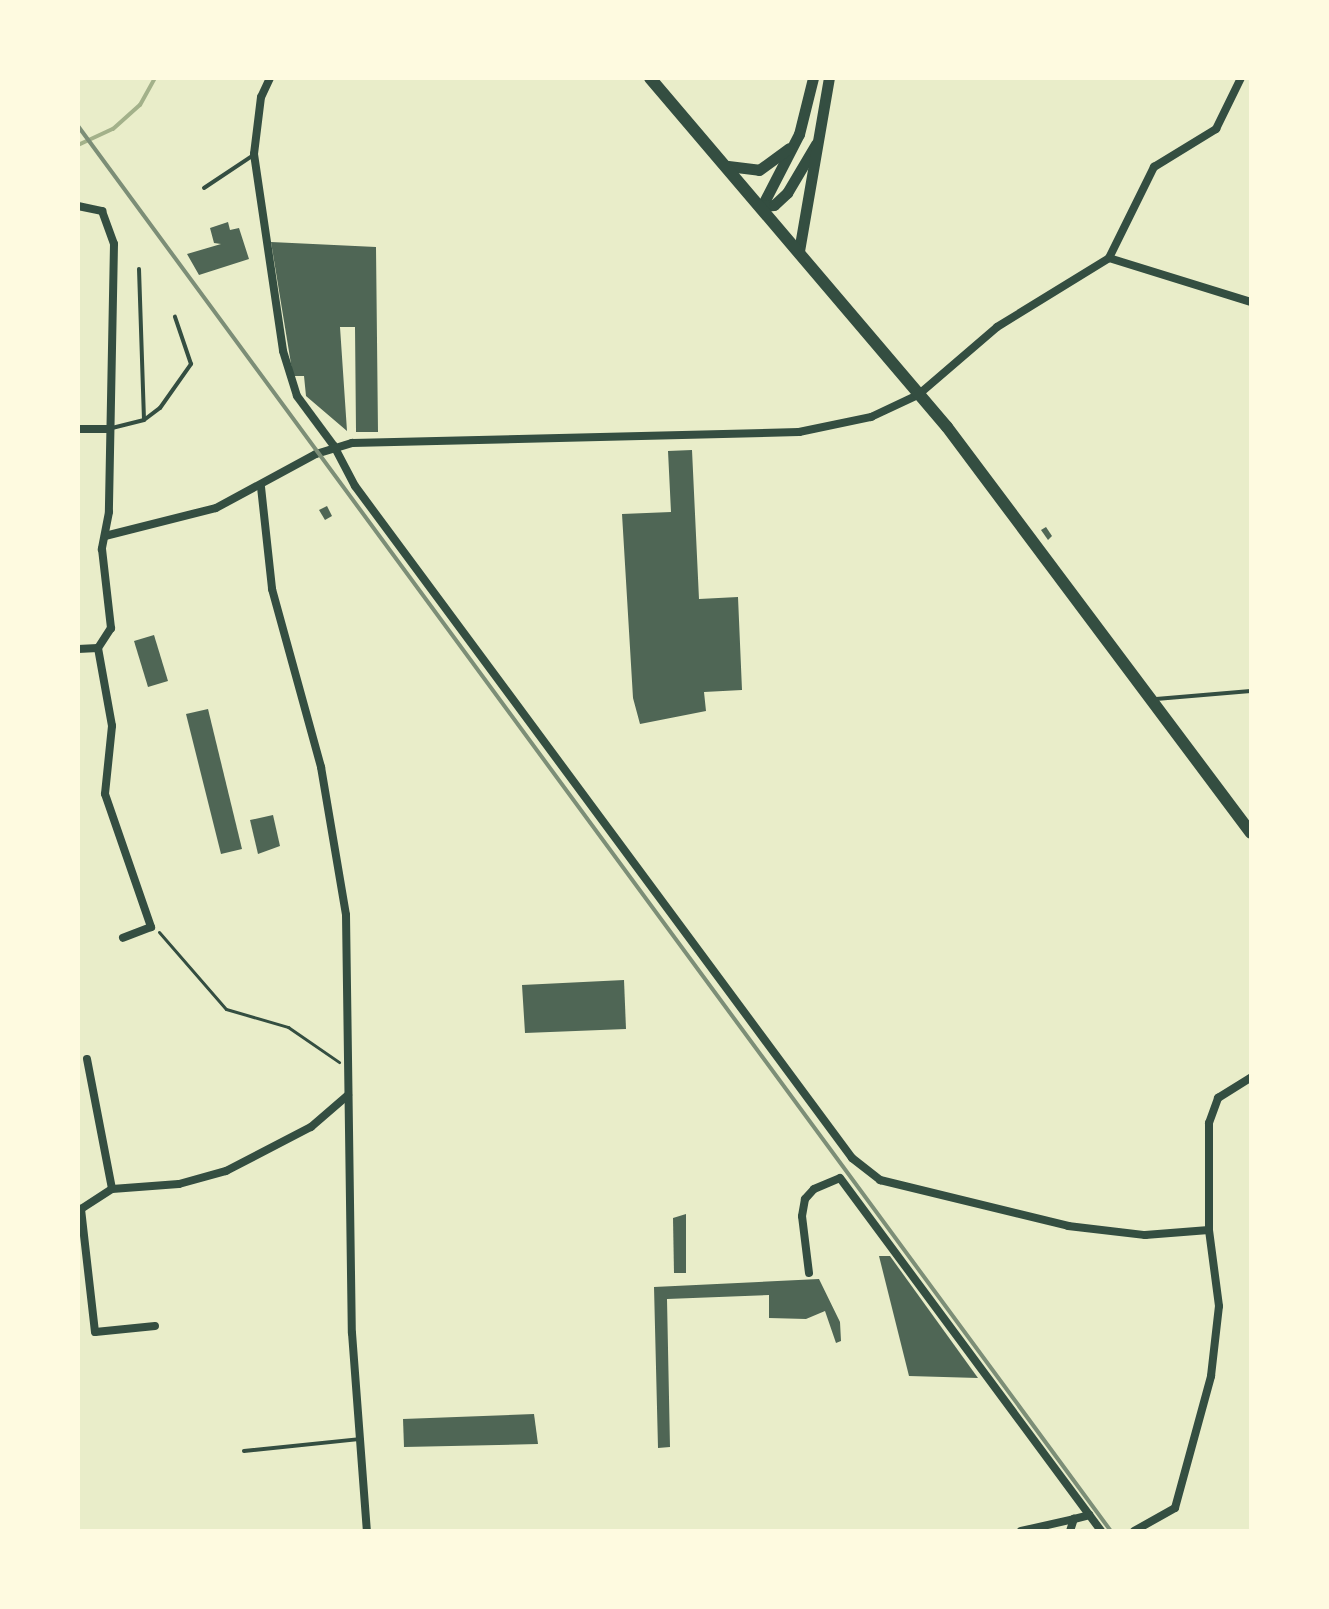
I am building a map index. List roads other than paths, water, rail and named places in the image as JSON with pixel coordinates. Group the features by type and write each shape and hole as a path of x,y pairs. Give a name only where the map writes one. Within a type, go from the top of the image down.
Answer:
{"main road":[{"path":"650,78 762,206 1035,539 1251,833"},
{"path":"762,206 799,134 813,78"},
{"path":"799,251 829,78"},
{"path":"728,166 759,170 770,165 799,134"},
{"path":"762,206 774,205 787,193 816,144"}],"street":[{"path":"270,78 261,97 254,154 290,383 334,446 355,486 832,1132 866,1172 900,1186 1068,1226 1145,1235 1209,1230"},
{"path":"105,536 192,516 261,487 334,446 587,433 799,432 871,417 918,395 997,327 1109,258 1154,167 1216,129 1241,78"},
{"path":"78,206 102,211 114,244 105,536 111,628 98,648 112,726 105,794 151,927 123,938"},
{"path":"1109,258 1251,302"},
{"path":"78,429 109,429"},
{"path":"261,487 272,589 321,767 346,915 352,1333 367,1531"},
{"path":"78,649 98,648"},
{"path":"87,1059 112,1189"},
{"path":"1134,1531 1175,1508 1211,1376 1219,1306 1209,1230 1207,1158 1212,1109 1226,1090 1251,1077"},
{"path":"155,1326 95,1332 79,1220 92,1197 112,1189 179,1184 226,1171 311,1127 348,1095"},
{"path":"809,1273 802,1216 805,1199 814,1189 840,1178 1101,1531"},
{"path":"1021,1531 1090,1515"},
{"path":"1070,1531 1074,1519"}],"lane":[{"path":"204,188 254,154"},
{"path":"139,269 144,420"},
{"path":"109,429 144,420 160,408 191,364 175,317"},
{"path":"1153,699 1251,691"},
{"path":"244,1451 361,1439"}],"waterway":[{"path":"78,145 113,129 140,105 155,78"}],"railway":[{"path":"78,126 1111,1531"}]}
